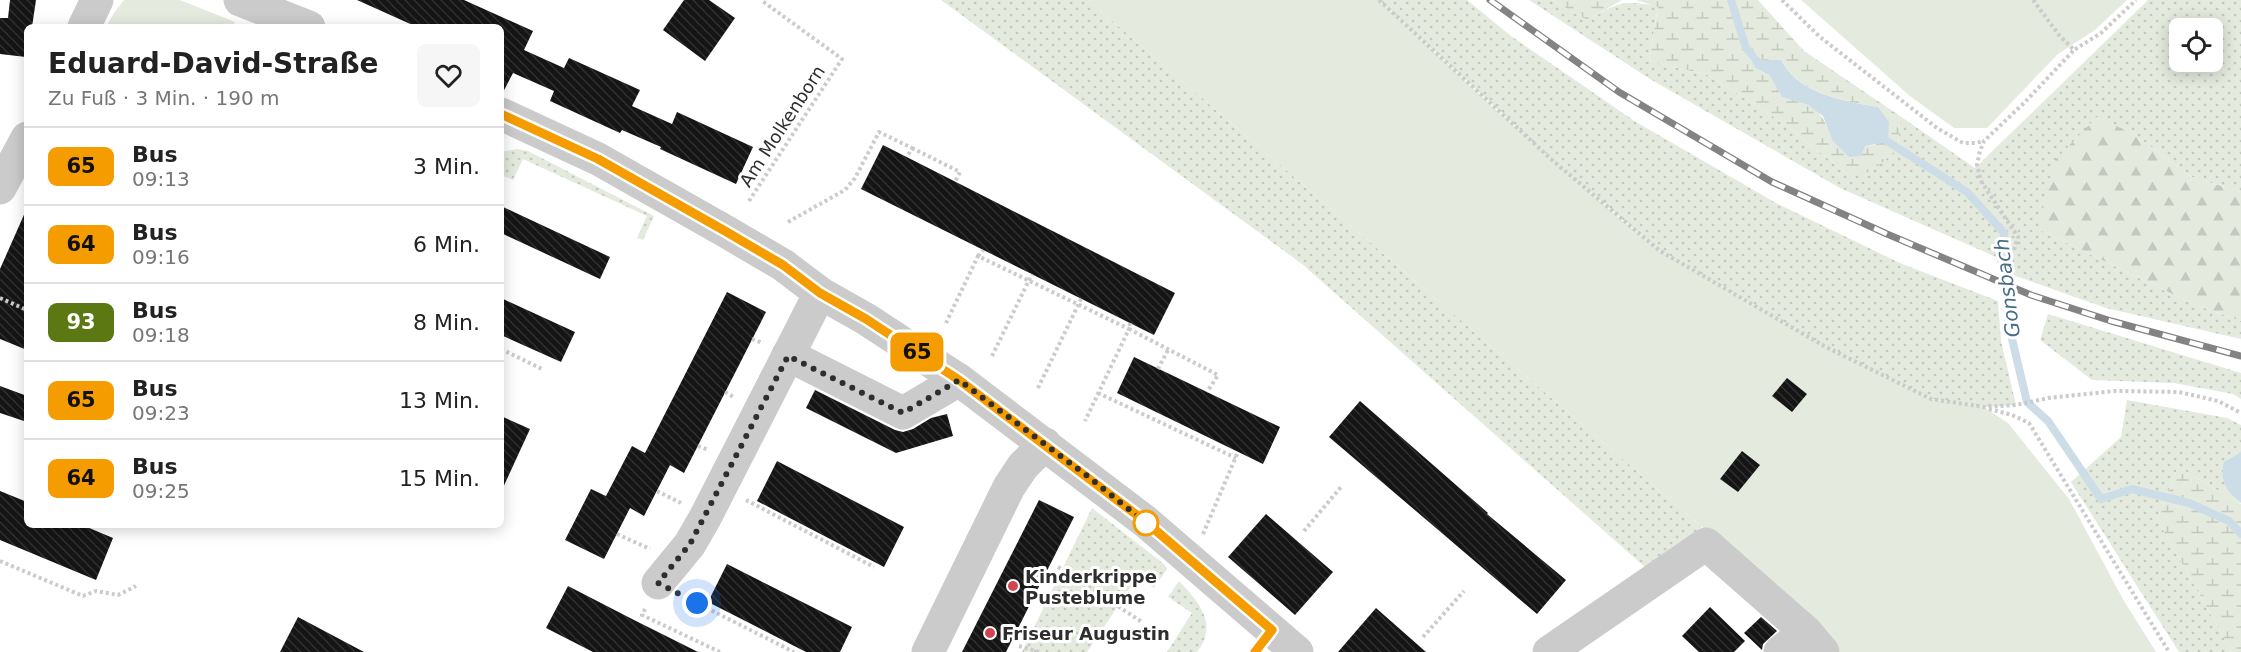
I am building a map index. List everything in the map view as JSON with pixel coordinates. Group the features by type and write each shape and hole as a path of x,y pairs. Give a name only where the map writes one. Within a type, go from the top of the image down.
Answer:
{"street":[{"path":"85,24 96,0"},
{"path":"240,0 301,24"},
{"path":"504,115 598,159 783,265 820,293 866,319 959,380 1045,444 1192,561 1264,641 1297,652"},
{"path":"0,188 24,144"},
{"path":"658,583 690,544 722,487 820,293"},
{"path":"788,356 903,413 959,380"},
{"path":"928,652 1010,487 1023,466 1045,444"},
{"path":"1549,652 1706,544 1814,642"},
{"path":"1780,652 1814,642"}],"path":[{"name":"Am Molkenborn","path":"749,201 842,59 761,0"},
{"path":"1379,0 1544,153 1660,251 1826,347 1931,399 1984,407 2012,415 2029,423 2169,652"},
{"path":"1782,0 1820,37 1937,128 1963,143 1984,141"},
{"path":"2033,0 2059,35 2074,50"},
{"path":"2014,250 2018,237 1981,181 1977,165 1984,141 2074,50 2101,33 2136,0"},
{"path":"788,222 845,190 855,178 879,132 960,172 955,182"},
{"path":"907,157 912,148"},
{"path":"946,323 983,250"},
{"path":"978,256 1218,375 1207,392"},
{"path":"992,356 1032,274"},
{"path":"0,298 24,309"},
{"path":"1038,388 1081,299"},
{"path":"1085,421 1130,323"},
{"path":"504,350 544,370"},
{"path":"1158,369 1168,350"},
{"path":"1984,407 2016,405 2048,398 2115,391 2179,392 2217,401 2241,413"},
{"path":"1098,393 1236,458"},
{"path":"1192,561 1238,452"},
{"path":"722,487 874,567"},
{"path":"1304,531 1341,487"},
{"path":"0,561 83,596 96,591 118,595 136,586"},
{"path":"1058,567 1142,622"},
{"path":"658,583 794,652"},
{"path":"1423,637 1464,591"},
{"path":"642,615 713,651 720,652"},
{"path":"1019,646 1039,652"}],"green space":[{"path":"124,0 180,0 235,22 234,24 108,24"},
{"path":"941,0 1088,0 1702,527 1646,568 1302,264"},
{"path":"1088,0 1379,0 1493,107 1660,251 1826,347 1931,399 1984,407 2008,423 2069,499 2124,601 2156,652 1836,652 1821,635 1702,527"},
{"path":"1379,0 1467,0 1511,36 1636,122 1776,203 1902,264 1998,301 2001,341 2016,405 1984,407 1931,399 1826,347 1660,251 1552,160"},
{"path":"1529,0 1552,0 1587,20 1621,4 1636,3 1658,6 1649,61 1708,75 1782,122 1847,174 1898,149 1900,116 1975,168 2148,0 2241,0 2241,192 2192,177 2139,138 2038,229 2193,304 2241,321 2241,339 2106,308 1999,270 1996,257 1840,188 1650,79"},
{"path":"1552,0 1622,0 1587,20"},
{"path":"1636,0 1758,0 1804,51 1900,116 1898,149 1871,172 1847,174 1782,122 1708,75 1649,61 1658,7","holes":["1747,49 1763,60 1781,60 1799,81 1823,94 1878,107 1875,145 1865,146 1832,140 1820,114 1810,106 1782,97 1769,75 1755,68"]},
{"path":"1801,0 2127,0 2095,30 2058,54 1987,128 1954,128 1910,96"},
{"path":"2098,116 2139,138 2192,177 2241,192 2241,321 2193,304 2038,229 2055,160"},
{"path":"517,149 528,151 654,216 643,240 637,238 647,216 523,159 513,180 504,176 504,151"},
{"path":"2048,314 2241,373 2241,399 2233,394 2174,383 2092,380 2040,340"},
{"path":"2127,400 2227,418 2241,425 2241,452 2224,462 2234,497 2241,504 2178,467 2157,519 2232,652 2179,652 2071,482 2121,437"},
{"path":"2178,467 2241,504 2241,652 2232,652 2157,519"},
{"path":"1092,508 1164,564 1167,569 1154,588 1137,578 1087,652 1022,652"},
{"path":"1179,581 1204,614 1206,632 1197,652 1167,652 1192,613 1168,597"}],"shaded area":[{"path":"1746,48 1763,60 1781,60 1799,81 1823,94 1878,107 1889,122 1888,142 1865,146 1861,156 1849,157 1832,140 1823,116 1808,105 1782,97 1769,75 1755,68"},
{"path":"2241,452 2241,503 2225,485 2223,468 2224,462"}],"building":[{"path":"10,0 36,0 32,24 24,24 24,57 0,54 0,18 8,18"},
{"path":"357,0 464,0 533,31 524,50 564,68 569,58 640,90 632,106 672,124 677,112 753,147 736,184 660,149 661,147 622,130 620,133 550,101 554,91 513,73 504,90 504,24 410,24"},
{"path":"684,0 709,0 735,18 705,61 663,30"},
{"path":"883,145 1175,293 1154,335 861,189"},
{"path":"504,207 610,257 600,279 504,234"},
{"path":"24,215 24,349 0,339 0,269"},
{"path":"727,292 766,312 684,473 670,465 644,516 630,508 604,559 565,540 591,489 606,496 632,446 645,453"},
{"path":"504,299 575,332 561,362 504,336"},
{"path":"1134,357 1280,427 1263,464 1117,393"},
{"path":"1787,378 1807,394 1792,412 1772,396"},
{"path":"0,386 24,395 24,421 0,413"},
{"path":"815,390 903,432 931,418 947,414 953,436 896,453 806,408"},
{"path":"1360,401 1487,514 1566,580 1537,614 1329,437"},
{"path":"504,417 530,429 504,485"},
{"path":"1742,451 1760,465 1738,492 1720,479"},
{"path":"777,461 904,527 884,567 757,501"},
{"path":"0,491 24,501 24,528 89,528 113,538 96,580 0,540"},
{"path":"1039,500 1074,517 1006,652 962,652"},
{"path":"1266,514 1333,572 1295,615 1228,557"},
{"path":"727,564 852,627 840,652 806,652 708,602"},
{"path":"568,586 698,652 593,652 546,628"},
{"path":"1710,607 1745,641 1734,652 1699,652 1682,636"},
{"path":"1376,608 1426,652 1338,652"},
{"path":"298,617 364,652 280,652"},
{"path":"1761,617 1777,631 1763,644 1762,650 1744,633"}],"waterway":[{"name":"Gonsbach","path":"1731,0 1746,48 1752,55"},
{"name":"Gonsbach","path":"1879,136 1967,192 2004,233 2008,322 2027,402 2048,421 2101,499 2132,489 2189,503 2229,521 2241,534"}],"railway":[{"path":"1490,0 1619,92 1772,182 2031,295 2111,321 2241,356"}],"bus line":[{"name":"65","path":"504,115 598,159 725,231 783,265 820,293 866,319 959,380 1146,522 1272,630 1255,652"}],"place":[{"name":"Kinderkrippe Pusteblume","path":"1013,586"},
{"name":"Friseur Augustin","path":"990,633"}],"route":[{"path":"697,603 658,583 690,544 722,487 788,356 903,413 959,380 1146,523"}]}
